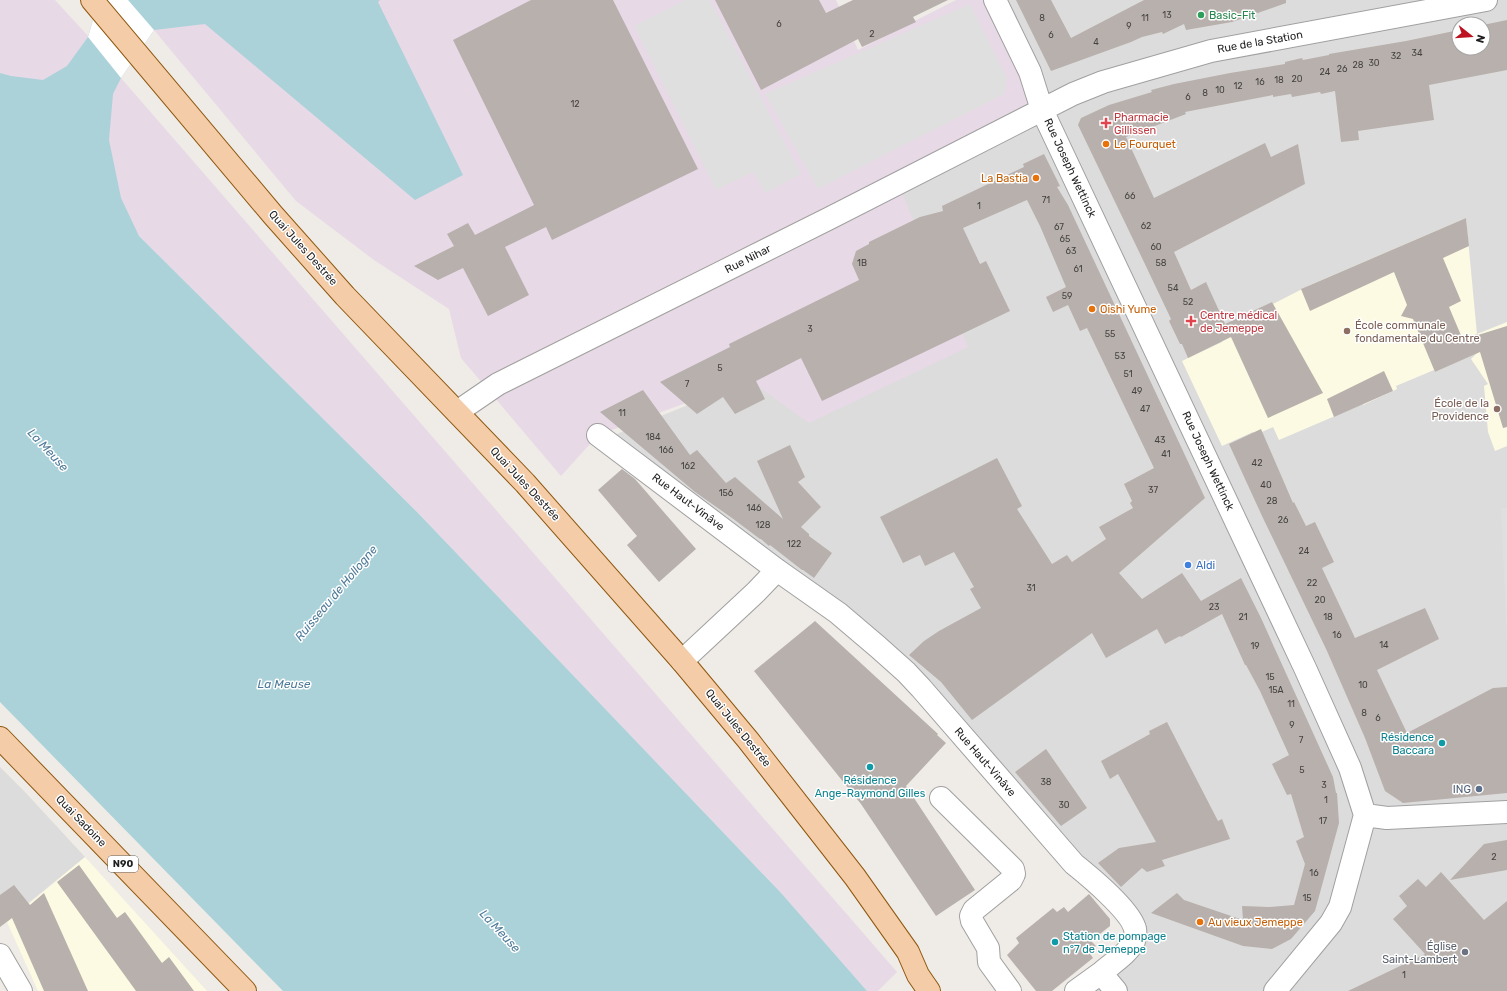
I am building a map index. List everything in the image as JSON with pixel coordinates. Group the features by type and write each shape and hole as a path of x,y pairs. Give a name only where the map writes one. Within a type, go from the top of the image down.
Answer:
{"main road":[{"name":"Quai Jules Destrée","path":"90,2 138,54 309,256 345,296 525,483 682,661 748,740 855,877 908,952 918,975 929,991"},
{"name":"Quai Sadoine","path":"0,738 246,991"}],"street":[{"name":"Rue Joseph Wettinck","path":"995,0 1030,72 1042,110 1305,668 1350,768 1366,815"},
{"name":"Rue de la Station","path":"1042,110 1073,94 1104,82 1211,51 1486,0"},
{"name":"Rue Nihar","path":"457,412 498,384 1042,110"},
{"name":"Rue Haut-Vinâve","path":"598,435 777,570 844,618 906,672 1060,849 1074,864 1092,878 1130,918 1135,928 1136,936 1134,943 1101,973 1076,991"},
{"path":"682,661 756,592 777,570"},
{"path":"941,798 1013,869 1014,874 1012,880 974,910 972,916 972,921 988,948 989,962 1010,991"},
{"path":"1275,991 1331,923 1340,907 1366,815 1387,818 1507,812"},
{"path":"3,966 21,991"},
{"path":"1101,973 1116,991"}],"shaded area":[{"path":"0,0 55,0 88,36 99,0 836,0 858,50 956,0 995,0 1042,110 898,184 968,347 809,423 749,380 598,435 561,476 461,358 449,309 374,260 296,201 154,30 121,78 897,972 878,991 867,991 782,894 417,512 139,236 0,89"},
{"path":"685,0 710,0 801,174 765,193 753,172 716,190 634,26"},
{"path":"995,0 1507,0 1507,991 1094,991 1141,951 1146,939 1145,929 983,748 612,436 749,380 898,184"},
{"path":"970,4 1007,78 1004,94 818,189 765,94"},
{"name":"École communale fondamentale du Centre","path":"1466,218 1477,334 1507,322 1507,446 1495,451 1488,432 1484,386 1488,384 1471,359 1477,353 1435,372 1434,370 1396,386 1397,389 1363,405 1279,440 1273,427 1255,435 1253,432 1222,446 1182,361 1222,342 1217,329 1272,302 1273,304 1310,285"},
{"path":"1501,508 1507,508 1507,640"},
{"path":"0,767 85,857 0,926"},
{"path":"85,857 207,991 38,991 7,922"}],"water":[{"name":"La Meuse","path":"99,0 380,0 378,2 463,175 415,200 205,24 154,30 121,78 113,94 109,140 121,198 139,236 417,512 782,894 867,991 283,991 0,702 0,73 43,80 67,66 88,37"}],"pier":[{"path":"99,0 128,0 154,30 121,78 88,37"}],"building":[{"path":"531,0 613,0 698,169 552,240 546,227 505,247 529,295 488,316 463,268 438,280 414,266 454,246 447,234 468,223 475,235 534,205 453,40"},
{"path":"715,0 819,0 826,13 853,0 948,0 913,17 916,22 862,47 858,39 761,90"},
{"path":"1016,0 1051,0 1071,38 1144,0 1286,0 1286,3 1232,22 1186,30 1184,24 1163,34 1162,32 1142,37 1051,71"},
{"path":"1507,20 1507,70 1429,85 1434,120 1358,131 1359,140 1341,142 1335,91 1292,97 1291,94 1273,97 1273,95 1185,112 1186,114 1126,137 1154,198 1265,143 1271,157 1298,144 1305,184 1174,252 1191,290 1206,282 1225,324 1272,302 1323,393 1268,418 1231,337 1188,358 1169,321 1171,319 1078,125 1081,118 1109,105 1152,92 1151,90 1174,84 1285,64 1285,62 1302,58 1303,60 1451,32 1451,56 1491,56 1491,23"},
{"path":"1044,154 1060,186 1057,187 1068,205 1205,498 1119,573 1142,599 1182,573 1201,601 1241,578 1261,618 1333,777 1337,793 1339,823 1315,911 1291,939 1272,949 1243,946 1151,913 1177,893 1184,900 1243,920 1242,906 1269,907 1294,905 1305,864 1296,841 1304,837 1291,794 1287,795 1272,764 1289,755 1260,691 1245,665 1222,614 1181,637 1180,636 1165,644 1157,629 1106,658 1092,633 972,720 941,682 909,655 924,641 939,631 981,608 970,589 974,587 954,552 925,566 920,555 903,563 880,517 997,458 1022,506 1017,509 1052,564 1067,555 1072,562 1106,539 1099,527 1133,508 1130,503 1132,501 1124,484 1154,468 1087,328 1080,331 1068,305 1053,312 1046,297 1066,287 1040,226 1027,200 963,228 980,264 986,261 1010,311 822,401 801,358 756,381 765,399 735,414 723,397 697,414 660,382 730,347 729,344 859,280 852,264 856,251 869,244 869,242 920,217 943,211 942,206 1024,167 1023,164"},
{"path":"1466,218 1469,246 1443,258 1461,301 1449,307 1463,340 1477,334 1478,335 1507,326 1507,427 1503,428 1480,352 1435,372 1413,319 1401,316 1407,305 1394,272 1310,311 1301,289"},
{"path":"1384,371 1393,391 1334,417 1327,399"},
{"path":"643,390 690,455 697,450 726,483 735,477 783,519 757,461 790,445 805,477 798,482 821,507 801,527 809,534 809,536 832,553 814,578 695,492 600,412"},
{"path":"1261,429 1293,503 1294,502 1306,526 1315,522 1334,562 1322,568 1355,638 1425,608 1439,639 1377,670 1407,733 1493,688 1507,687 1507,793 1403,803 1385,791 1365,738 1327,651 1229,444"},
{"path":"622,469 635,479 696,549 659,582 627,545 637,536 598,490"},
{"name":"Résidence Ange-Raymond Gilles","path":"815,621 946,743 906,786 975,890 936,916 861,804 754,671"},
{"path":"1167,722 1218,821 1222,819 1230,839 1162,860 1165,866 1147,872 1142,868 1121,887 1098,863 1119,848 1156,842 1118,774 1110,779 1101,761 1150,734 1149,731"},
{"path":"1046,749 1087,808 1061,826 1015,772"},
{"path":"1507,840 1507,870 1450,880 1484,844"},
{"path":"79,865 117,918 125,912 162,963 169,957 194,991 136,991 57,882"},
{"name":"Église Saint-Lambert","path":"1441,872 1484,920 1507,901 1507,991 1348,991 1425,954 1393,919 1407,906 1399,896 1418,879 1426,887"},
{"path":"14,885 30,905 44,893 88,991 44,991 12,918 0,927 0,895"},
{"name":"Station de pompage n°7 de Jemeppe","path":"1089,894 1110,919 1110,926 1091,941 1096,946 1089,952 1093,958 1052,991 1036,991 1007,955 1019,943 1016,938 1053,908 1057,912 1064,907 1068,912"}],"place":[{"name":"Basic-Fit","path":"1201,15"},
{"name":"Pharmacie Gillissen","path":"1106,123"},
{"name":"Le Fourquet","path":"1106,144"},
{"name":"La Bastia","path":"1036,178"},
{"name":"Oishi Yume","path":"1092,309"},
{"name":"Centre médical de Jemeppe","path":"1191,321"},
{"name":"École communale fondamentale du Centre","path":"1347,331"},
{"name":"École de la Providence","path":"1497,409"},
{"name":"Aldi","path":"1188,565"},
{"name":"Résidence Baccara","path":"1442,743"},
{"name":"Résidence Ange-Raymond Gilles","path":"870,767"},
{"name":"ING","path":"1479,789"},
{"name":"Au vieux Jemeppe","path":"1200,922"},
{"name":"Station de pompage n°7 de Jemeppe","path":"1055,942"},
{"name":"Église Saint-Lambert","path":"1465,952"}],"water label":[{"name":"Ruisseau de Hollogne","path":"336,593"}]}
